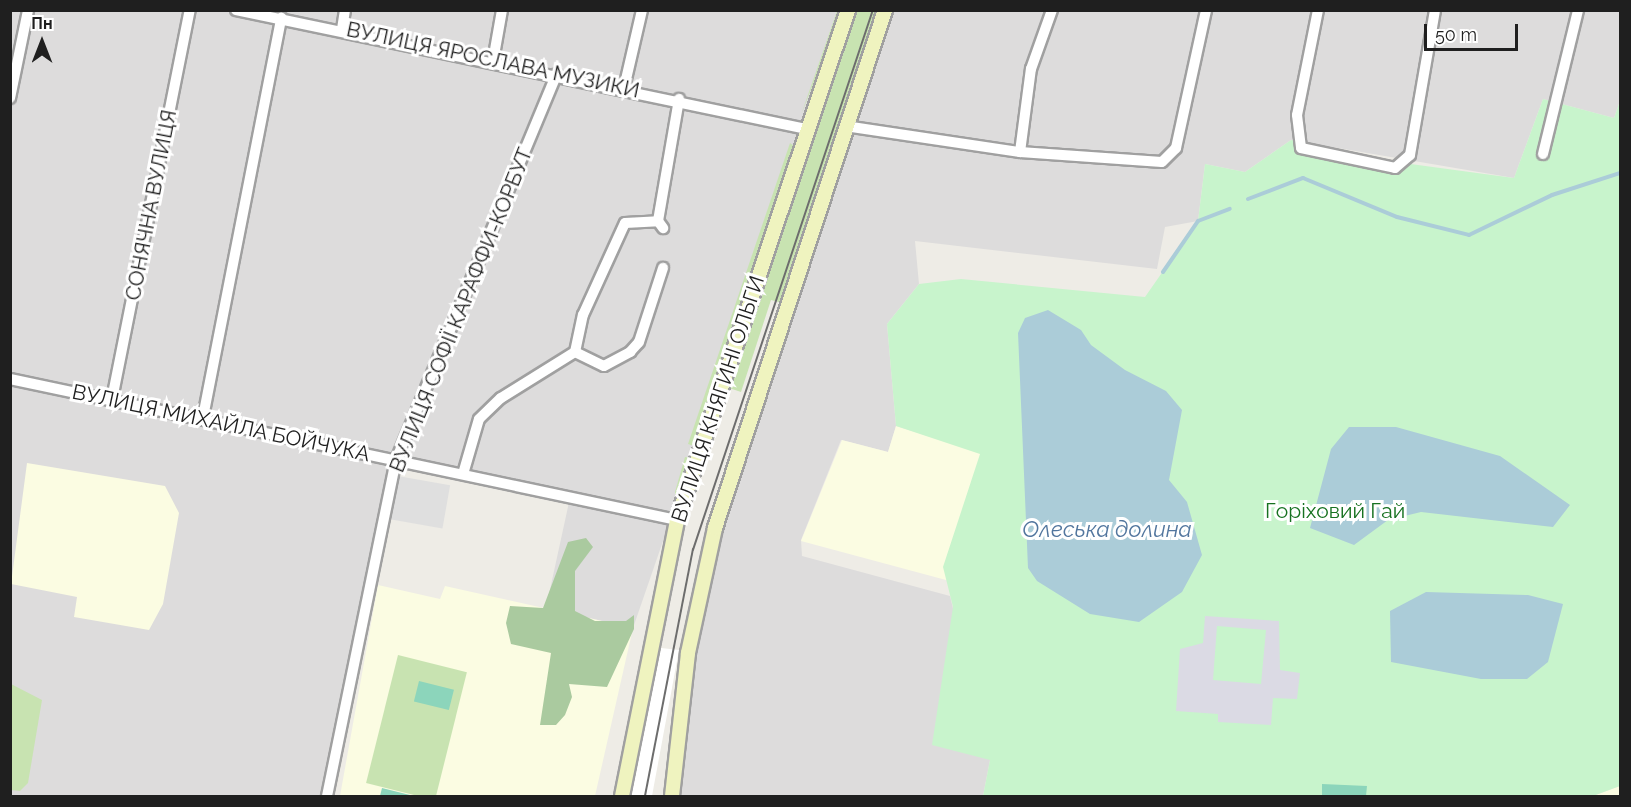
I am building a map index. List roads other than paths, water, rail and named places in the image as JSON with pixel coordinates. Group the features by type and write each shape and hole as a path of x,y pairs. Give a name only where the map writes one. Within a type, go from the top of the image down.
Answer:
{"main road":[{"name":"ВУЛИЦЯ КНЯГИНІ ОЛЬГИ","path":"622,796 677,520 806,129 848,10"},
{"name":"ВУЛИЦЯ КНЯГИНІ ОЛЬГИ","path":"672,796 688,653 708,554 845,126 885,10"}],"street":[{"path":"10,98 28,10"},
{"name":"СОНЯЧНА ВУЛИЦЯ","path":"112,399 190,10"},
{"name":"ВУЛИЦЯ ЯРОСЛАВА МУЗИКИ","path":"236,10 342,29 679,99 806,129"},
{"path":"342,29 345,10"},
{"path":"493,61 502,10"},
{"path":"624,88 642,10"},
{"path":"1020,152 1031,69 1052,10"},
{"path":"845,126 1020,152 1162,162 1172,158 1206,10"},
{"path":"1318,10 1297,115 1300,147 1395,168 1410,155 1435,10"},
{"path":"1543,154 1578,10"},
{"path":"203,417 281,18"},
{"name":"ВУЛИЦЯ СОФІЇ КАРАФФИ-КОРБУТ","path":"327,796 396,460 557,74"},
{"path":"463,474 479,419 491,405 575,352 583,315 626,223 661,224 679,99"},
{"path":"575,352 604,366 621,362 639,342 663,268"},
{"name":"ВУЛИЦЯ МИХАЙЛА БОЙЧУКА","path":"10,379 203,417 677,520"}],"water":[{"name":"Олеська долина","path":"1048,310 1081,330 1091,345 1125,370 1166,391 1182,410 1169,480 1187,502 1202,555 1182,592 1139,622 1090,614 1037,581 1028,568 1018,333 1025,318"},
{"path":"1349,427 1396,427 1500,456 1570,505 1553,527 1421,512 1388,520 1354,545 1310,528 1331,449"},
{"path":"1426,592 1528,595 1563,604 1548,662 1527,679 1481,679 1391,662 1390,611"}],"waterway":[{"path":"1248,199 1303,178 1397,217 1469,235 1552,195 1620,173"},
{"path":"1163,272 1198,221 1230,209"}],"tram line":[{"path":"645,796 693,550 873,10"}],"park label":[{"name":"Горіховий Гай","path":"1335,511"}]}
